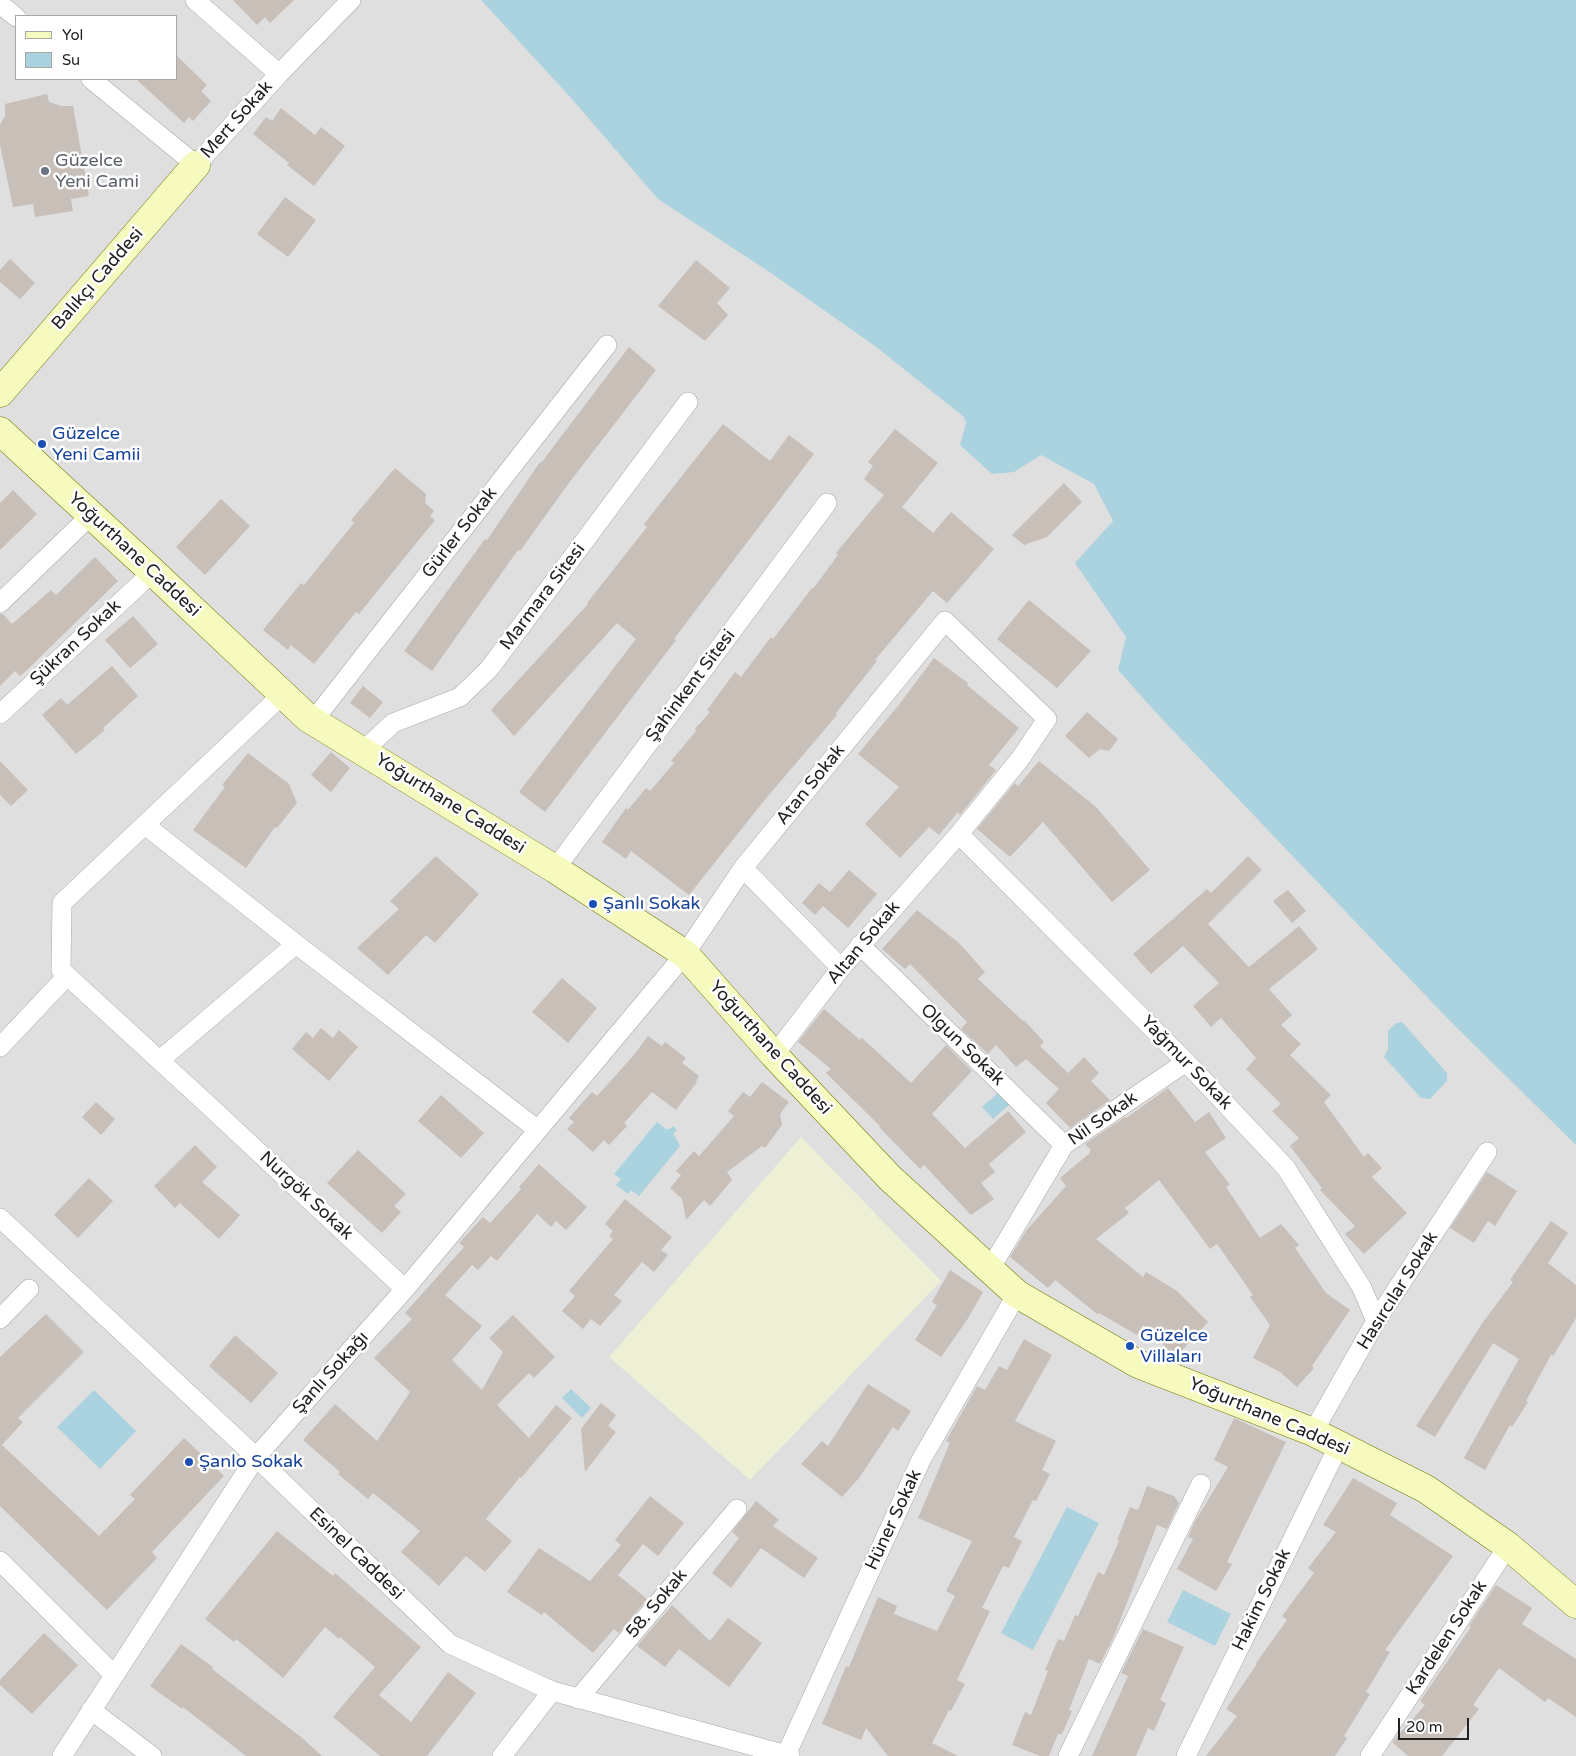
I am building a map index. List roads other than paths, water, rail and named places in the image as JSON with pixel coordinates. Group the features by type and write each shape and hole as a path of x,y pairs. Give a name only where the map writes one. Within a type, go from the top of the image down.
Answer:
{"main road":[{"name":"Balıkçı Caddesi","path":"0,393 196,165"},
{"name":"Yoğurthane Caddesi","path":"0,431 310,719 555,869 685,954 774,1055 890,1178 1017,1294 1138,1364 1314,1432 1426,1488 1508,1546 1576,1604"}],"street":[{"path":"195,0 279,74"},
{"name":"Mert Sokak","path":"93,80 196,165 279,74 351,0"},
{"path":"0,4 15,16"},
{"name":"Gürler Sokak","path":"310,719 607,345"},
{"name":"Marmara Sitesi","path":"363,751 394,723 460,697 490,669 688,402"},
{"name":"Şahinkent Sitesi","path":"555,869 827,503"},
{"path":"0,602 91,515"},
{"name":"Şükran Sokak","path":"0,714 153,572"},
{"name":"Altan Sokak","path":"774,1055 860,945 959,834 1020,759 1047,719 945,622"},
{"name":"Atan Sokak","path":"538,1130 685,954 743,868 945,622"},
{"path":"0,1047 67,976 60,970 62,903 283,694"},
{"path":"145,825 538,1130"},
{"name":"Yağmur Sokak","path":"959,834 1186,1062 1286,1168 1362,1288 1376,1321"},
{"path":"743,868 841,968"},
{"path":"160,1060 296,944"},
{"name":"Olgun Sokak","path":"860,945 1064,1145"},
{"name":"Nurgök Sokak","path":"67,976 160,1060 406,1290"},
{"name":"Nil Sokak","path":"990,1269 1064,1145 1186,1062"},
{"name":"Şanlı Sokağı","path":"62,1756 256,1457 406,1290 538,1130"},
{"name":"Hasırcılar Sokak","path":"1314,1432 1376,1321 1487,1152"},
{"name":"Esinel Caddesi","path":"0,1218 256,1457 450,1644 552,1691 788,1755"},
{"path":"0,1319 29,1289"},
{"name":"Hüner Sokak","path":"788,1755 921,1460 1017,1294"},
{"name":"Hakim Sokak","path":"1186,1756 1339,1445"},
{"path":"1068,1756 1201,1484"},
{"name":"58. Sokak","path":"578,1699 737,1509"},
{"name":"Kardelen Sokak","path":"1370,1756 1508,1546"},
{"path":"0,1562 114,1675"},
{"path":"502,1756 552,1691"},
{"path":"91,1710 152,1756"}],"water":[{"path":"481,0 1576,0 1576,1145 1450,1021 1161,718 1118,670 1126,637 1075,563 1113,521 1094,484 1041,455 1014,472 992,474 960,445 966,423 964,417 875,346 768,271 658,199 572,99"},
{"path":"1402,1022 1447,1073 1447,1081 1430,1099 1421,1098 1384,1057 1388,1049 1388,1031 1396,1023"},
{"path":"999,1092 1010,1104 993,1119 982,1107"},
{"path":"657,1122 667,1130 674,1126 677,1131 673,1133 680,1146 639,1196 631,1190 628,1194 616,1185 621,1179 614,1174"},
{"path":"571,1389 591,1408 582,1418 562,1398"},
{"path":"94,1390 136,1431 100,1469 57,1427"},
{"path":"1067,1507 1099,1523 1033,1650 1001,1633"},
{"path":"1183,1590 1231,1614 1215,1646 1167,1622"}],"place":[{"name":"Güzelce Yeni Cami","path":"45,171"},
{"name":"Güzelce Yeni Camii","path":"42,444"},
{"name":"Şanlı Sokak","path":"593,904"},
{"name":"Güzelce Villaları","path":"1130,1346"},
{"name":"Şanlo Sokak","path":"189,1462"}]}
